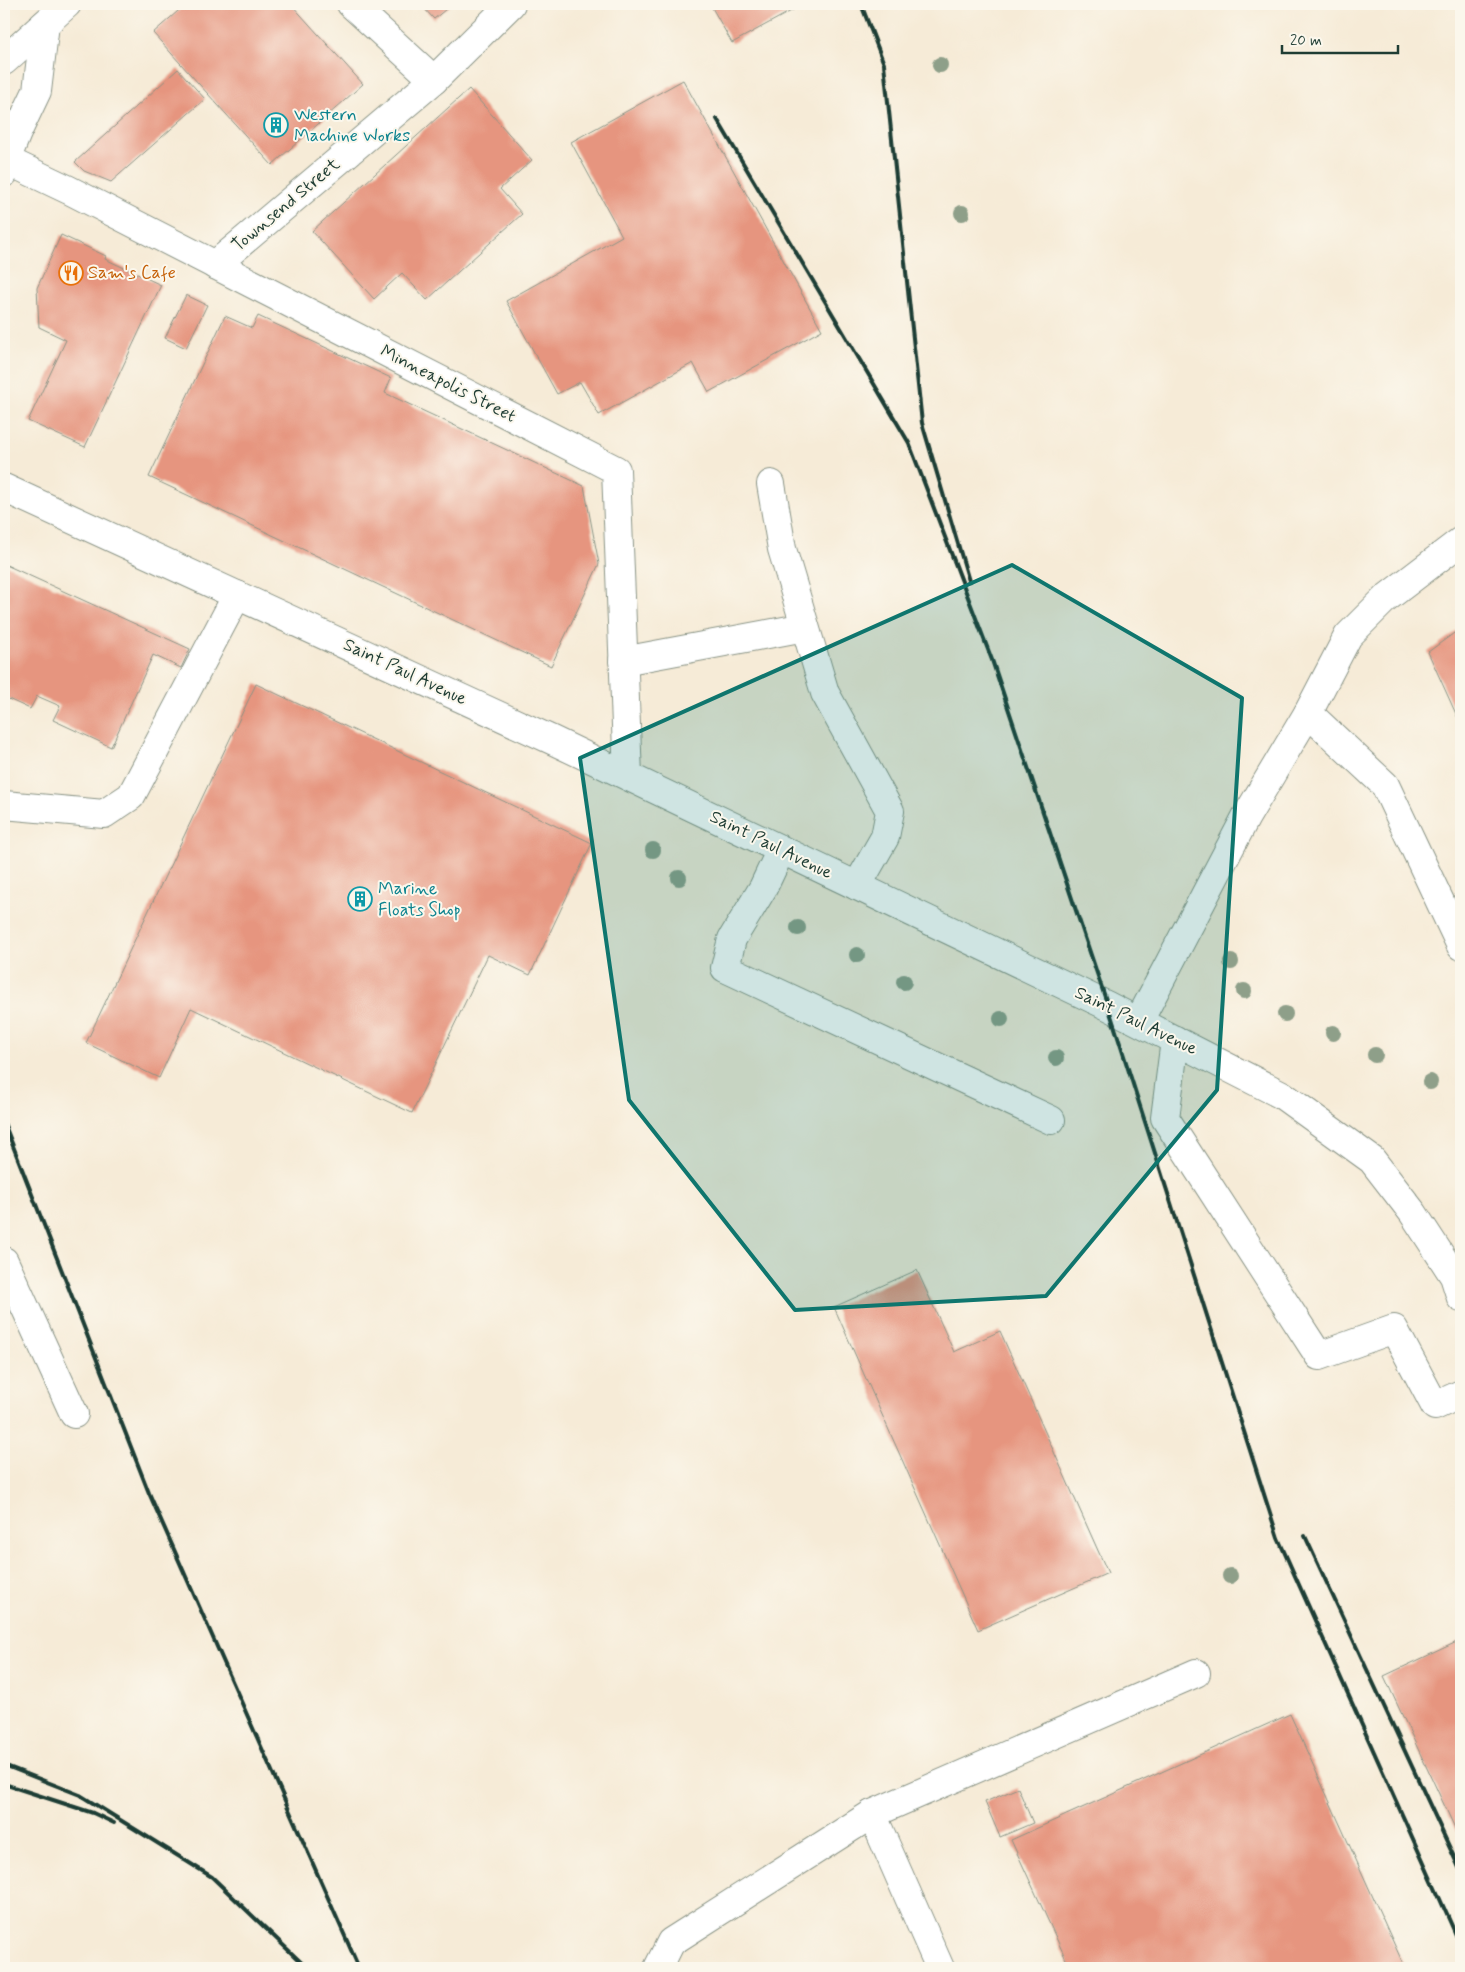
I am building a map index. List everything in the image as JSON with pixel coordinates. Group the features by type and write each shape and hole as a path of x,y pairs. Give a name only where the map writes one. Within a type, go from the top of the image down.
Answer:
{"street":[{"path":"4,62 68,4"},
{"path":"351,4 434,80"},
{"name":"Townsend Street","path":"215,265 434,80 511,4"},
{"path":"5,167 37,91 45,24"},
{"name":"Minneapolis Street","path":"5,167 69,190 616,470 628,776"},
{"path":"771,484 782,550 825,692 890,811 885,838 857,886"},
{"name":"Saint Paul Avenue","path":"4,488 628,776 1139,1021 1282,1095 1372,1160 1413,1213 1454,1276 1461,1298"},
{"path":"1139,1021 1246,817 1308,712 1348,636 1385,599 1461,541"},
{"path":"4,805 104,814 131,796 237,595"},
{"path":"623,661 805,627"},
{"path":"1308,712 1385,785 1461,946"},
{"path":"781,850 763,888 732,939 725,968 1051,1120"},
{"path":"1175,1040 1166,1118 1320,1356 1394,1329 1435,1406 1461,1394"},
{"path":"4,1261 74,1414"},
{"path":"658,1968 671,1942 872,1814 1196,1673"},
{"path":"872,1814 940,1968"}],"highlighted area":[{"path":"1012,565 1242,698 1217,1090 1046,1296 795,1310 629,1100 580,758"}],"building":[{"name":"Western Machine Works","path":"186,4 291,4 363,84 272,165 153,33"},
{"path":"420,4 452,4 434,19"},
{"path":"710,4 804,4 732,43"},
{"path":"178,69 205,99 111,182 84,171 75,162"},
{"path":"683,80 822,330 709,392 693,363 599,415 580,382 557,394 506,301 622,236 571,142"},
{"path":"469,89 532,160 500,189 522,214 427,300 402,273 374,299 312,231"},
{"path":"61,235 106,256 105,259 161,285 85,447 28,421 66,340 39,327 37,288"},
{"path":"186,295 207,305 186,348 165,338"},
{"path":"225,316 252,328 258,316 391,378 385,393 584,486 599,564 551,666 149,477"},
{"path":"4,564 190,649 181,668 153,655 111,747 53,720 60,706 37,696 30,709 4,697"},
{"path":"1461,628 1461,725 1428,652"},
{"name":"Marine Floats Shop","path":"256,684 592,843 530,975 488,955 412,1113 191,1008 159,1078 86,1043"},
{"path":"917,1270 954,1352 1000,1331 1108,1573 978,1630 834,1307"},
{"path":"1461,1640 1461,1841 1384,1676"},
{"path":"1290,1714 1405,1968 1070,1968 1011,1840"},
{"path":"1018,1788 1033,1823 1000,1837 985,1802"}],"railway":[{"path":"861,4 884,64 922,423 969,581"},
{"path":"717,119 909,443 992,660 1108,1006 1278,1538 1461,1946"},
{"path":"4,1123 149,1493 359,1968"},
{"path":"1305,1536 1461,1872"},
{"path":"4,1765 80,1795 212,1877 307,1968"},
{"path":"4,1784 93,1813 114,1823"}],"place":[{"name":"Western Machine Works","path":"276,125"},
{"name":"Sam's Cafe","path":"71,273"},
{"name":"Marine Floats Shop","path":"360,899"}]}
